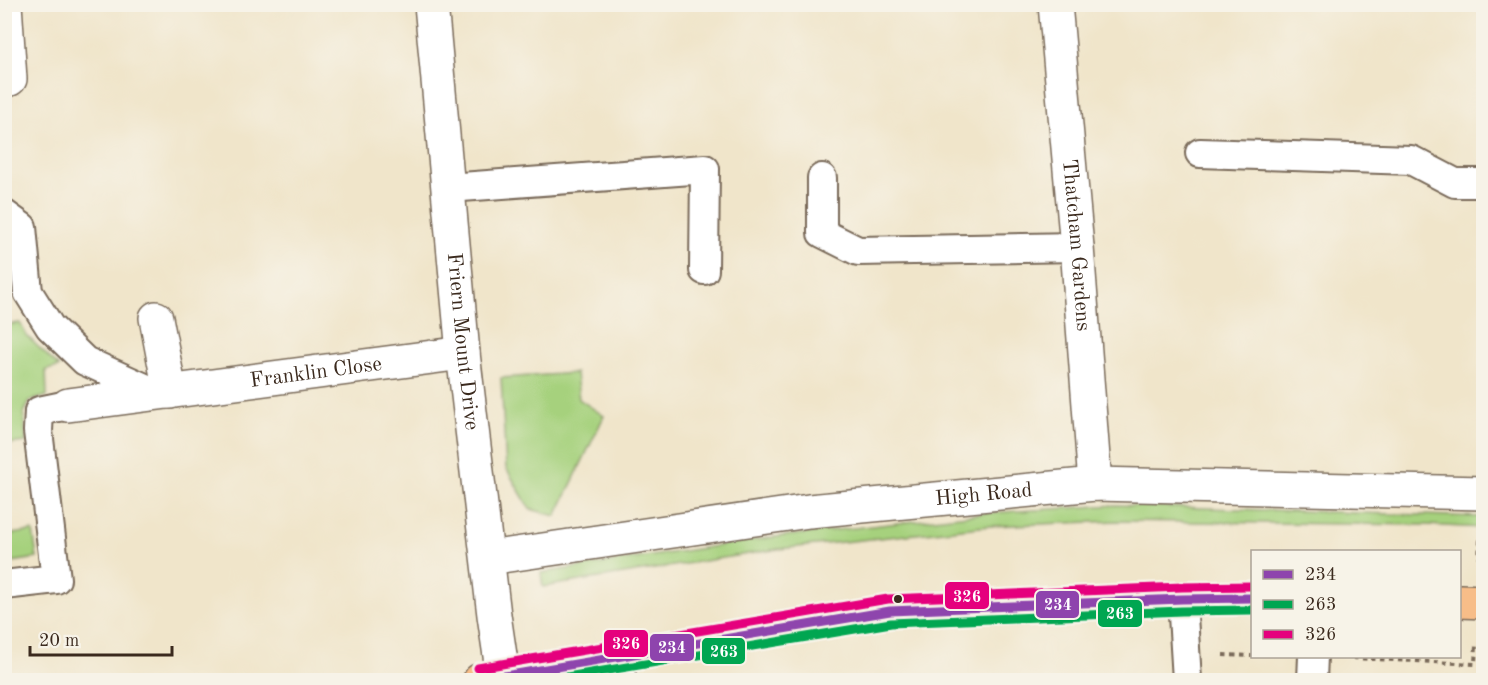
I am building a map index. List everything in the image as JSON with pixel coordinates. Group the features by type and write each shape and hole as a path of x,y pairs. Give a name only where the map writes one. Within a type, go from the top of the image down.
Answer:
{"main road":[{"path":"491,678 620,669 890,611 1251,598"},
{"path":"1461,601 1484,602"}],"street":[{"path":"5,4 10,79"},
{"name":"Friern Mount Drive","path":"431,4 463,353 496,635 491,678"},
{"name":"Thatcham Gardens","path":"1055,4 1095,484"},
{"path":"156,318 163,392"},
{"name":"Franklin Close","path":"68,405 463,353"},
{"name":"High Road","path":"488,558 808,511 1095,484 1484,494"}],"lane":[{"path":"1200,153 1411,160 1455,183 1484,183"},
{"path":"448,188 705,169 704,270"},
{"path":"822,178 822,233 858,251 1077,247"},
{"path":"4,214 22,227 28,292 50,327 85,361 163,392"},
{"path":"4,585 56,579 38,431 39,411 68,405"},
{"path":"1182,599 1187,681"},
{"path":"1312,681 1313,658"}],"path":[{"path":"1480,553 1480,539 1484,539"},
{"path":"1214,655 1251,656"},
{"path":"1348,658 1475,664"}],"green space":[{"path":"20,323 27,336 59,367 46,370 47,396 30,401 24,413 26,442 7,444 4,424 4,325"},
{"path":"576,373 579,399 604,416 556,516 530,509 506,468 501,378"},
{"path":"1116,505 1483,517 1483,528 1425,525 1118,521 989,526 779,549 543,587 541,573 775,537 986,513"},
{"path":"33,531 37,558 5,563 5,535"}],"transit line":[{"name":"326","path":"478,668 888,599 1251,586"},
{"name":"234","path":"480,680 890,611 1251,598"},
{"name":"263","path":"549,680 891,623 1251,610"}]}
